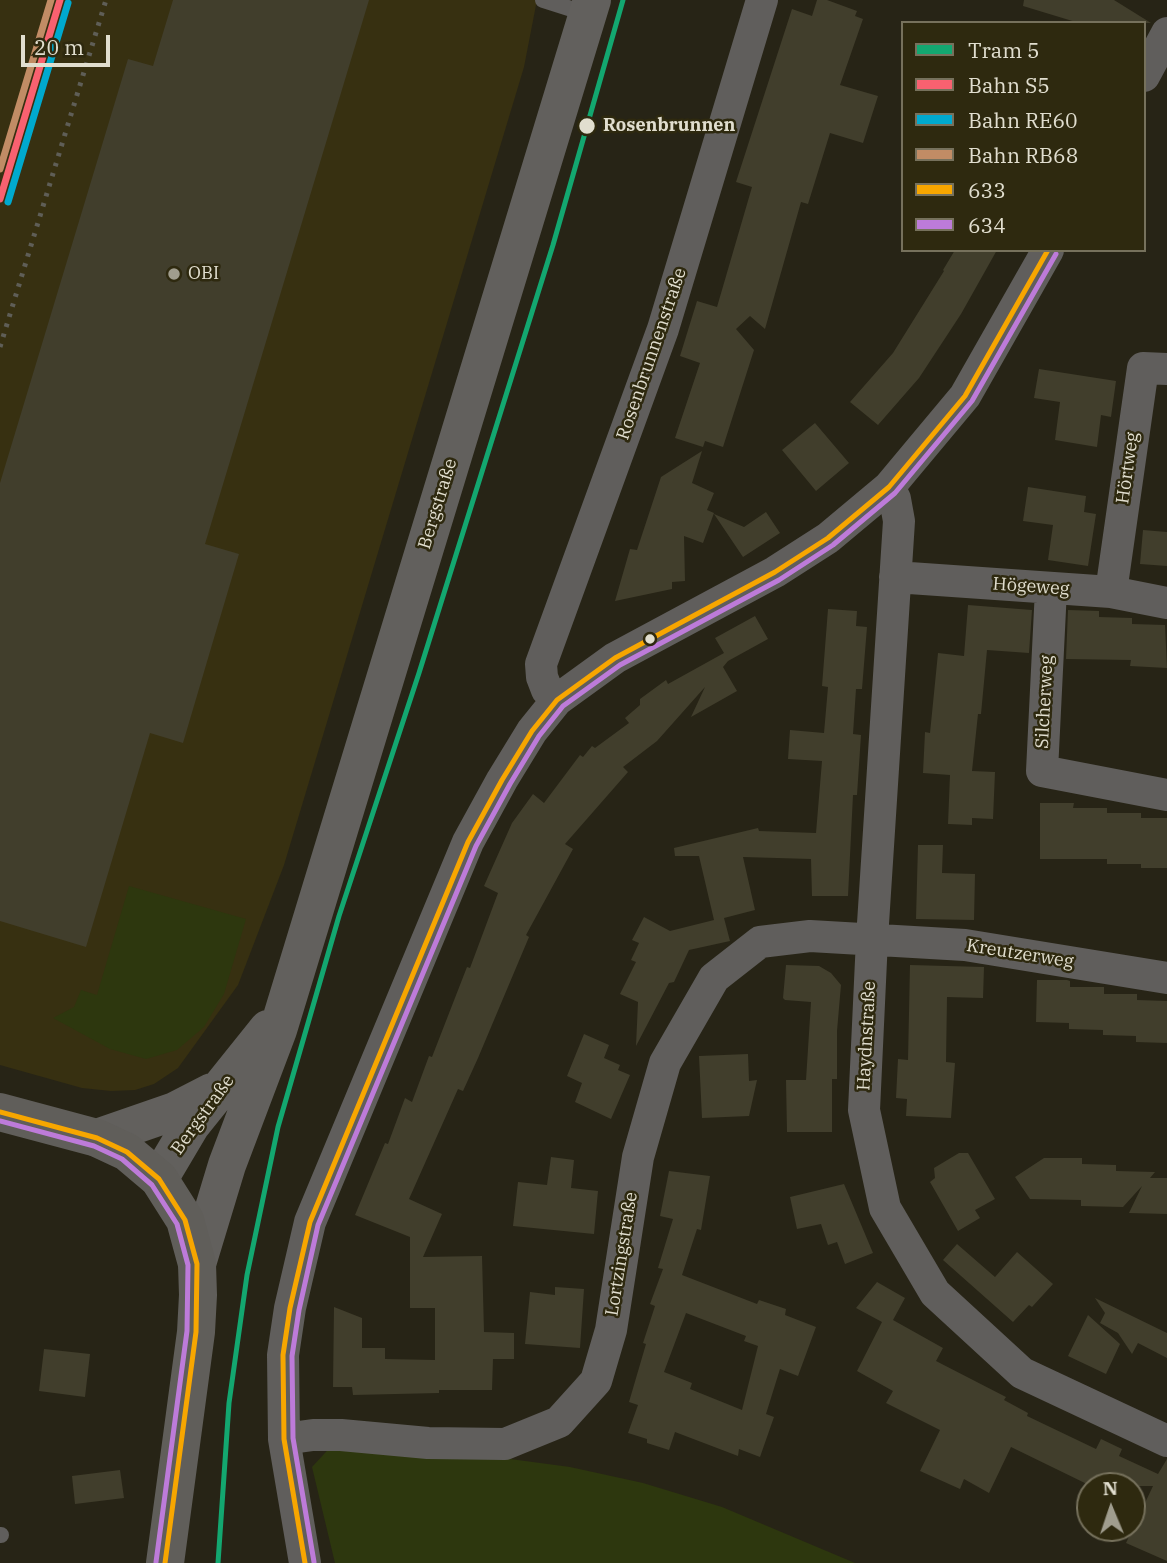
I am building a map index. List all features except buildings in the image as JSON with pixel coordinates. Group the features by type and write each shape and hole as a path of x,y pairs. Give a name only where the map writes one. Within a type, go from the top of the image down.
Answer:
{"main road":[{"name":"Bergstraße","path":"159,1179 196,1161 219,1145 246,1120 284,1009 590,7"},
{"name":"Bergstraße","path":"159,1179 191,1125 284,1009"},
{"path":"97,1138 175,1111 220,1088"},
{"path":"0,1112 97,1138 127,1152 159,1179 186,1220 197,1264 196,1332 166,1563"},
{"path":"197,1264 227,1165 246,1120"}],"street":[{"name":"Rosenbrunnenstraße","path":"556,701 547,690 541,664 663,329 762,0"},
{"path":"1146,72 1167,33"},
{"path":"305,1563 284,1439 283,1355 290,1308 310,1222 468,842 502,780 532,731 556,701 615,659 775,572 828,538 889,487 965,396 1047,252"},
{"name":"Hörtweg","path":"1111,592 1143,368 1167,369"},
{"name":"Haydnstraße","path":"889,487 899,521 872,939 864,1110 885,1208 935,1293 1022,1373 1167,1441"},
{"name":"Högeweg","path":"895,577 1051,590 1111,592 1167,603"},
{"name":"Silcherweg","path":"1051,590 1042,771 1167,796"},
{"name":"Lortzingstraße","path":"284,1439 341,1435 428,1443 505,1444 559,1422 596,1381 611,1330 638,1157 665,1063 714,978 760,942 810,936 872,939"},
{"name":"Kreutzerweg","path":"872,939 976,946 1167,978"}],"lane":[{"path":"543,0 590,7"}],"shaded area":[{"path":"0,0 537,0 524,67 284,865 238,985 178,1068 154,1084 135,1090 82,1088 0,1065"}],"green space":[{"path":"129,886 246,919 224,994 204,1027 177,1050 146,1059 110,1049 53,1018 74,1007 81,990 97,995"},
{"path":"336,1441 458,1452 570,1467 643,1483 722,1507 855,1563 335,1563 312,1467"}],"railway":[{"path":"0,347 106,0"}],"tram line":[{"name":"5","path":"218,1563 229,1403 247,1275 278,1127 339,916 419,673 553,245 623,0"}],"rail line":[{"name":"RB68","path":"0,169 51,0"},
{"name":"S5","path":"0,199 60,0"},
{"name":"RE60","path":"8,202 68,3"}],"transit line":[{"name":"633","path":"305,1563 284,1439 283,1355 290,1308 310,1222 468,842 502,780 532,731 557,700 615,658 775,572 828,538 889,487 965,396 1047,252"},
{"name":"634","path":"314,1562 293,1438 292,1356 318,1225 476,846 510,784 539,736 563,706 620,665 779,580 833,545 895,493 972,401 1056,254"},
{"name":"633","path":"0,1112 97,1138 127,1152 159,1179 185,1220 197,1264 196,1332 165,1563"},
{"name":"634","path":"0,1121 94,1146 122,1159 152,1185 177,1224 188,1265 187,1331 156,1562"}],"place":[{"name":"Rosenbrunnen","path":"587,126"},
{"name":"OBI","path":"174,274"}]}
